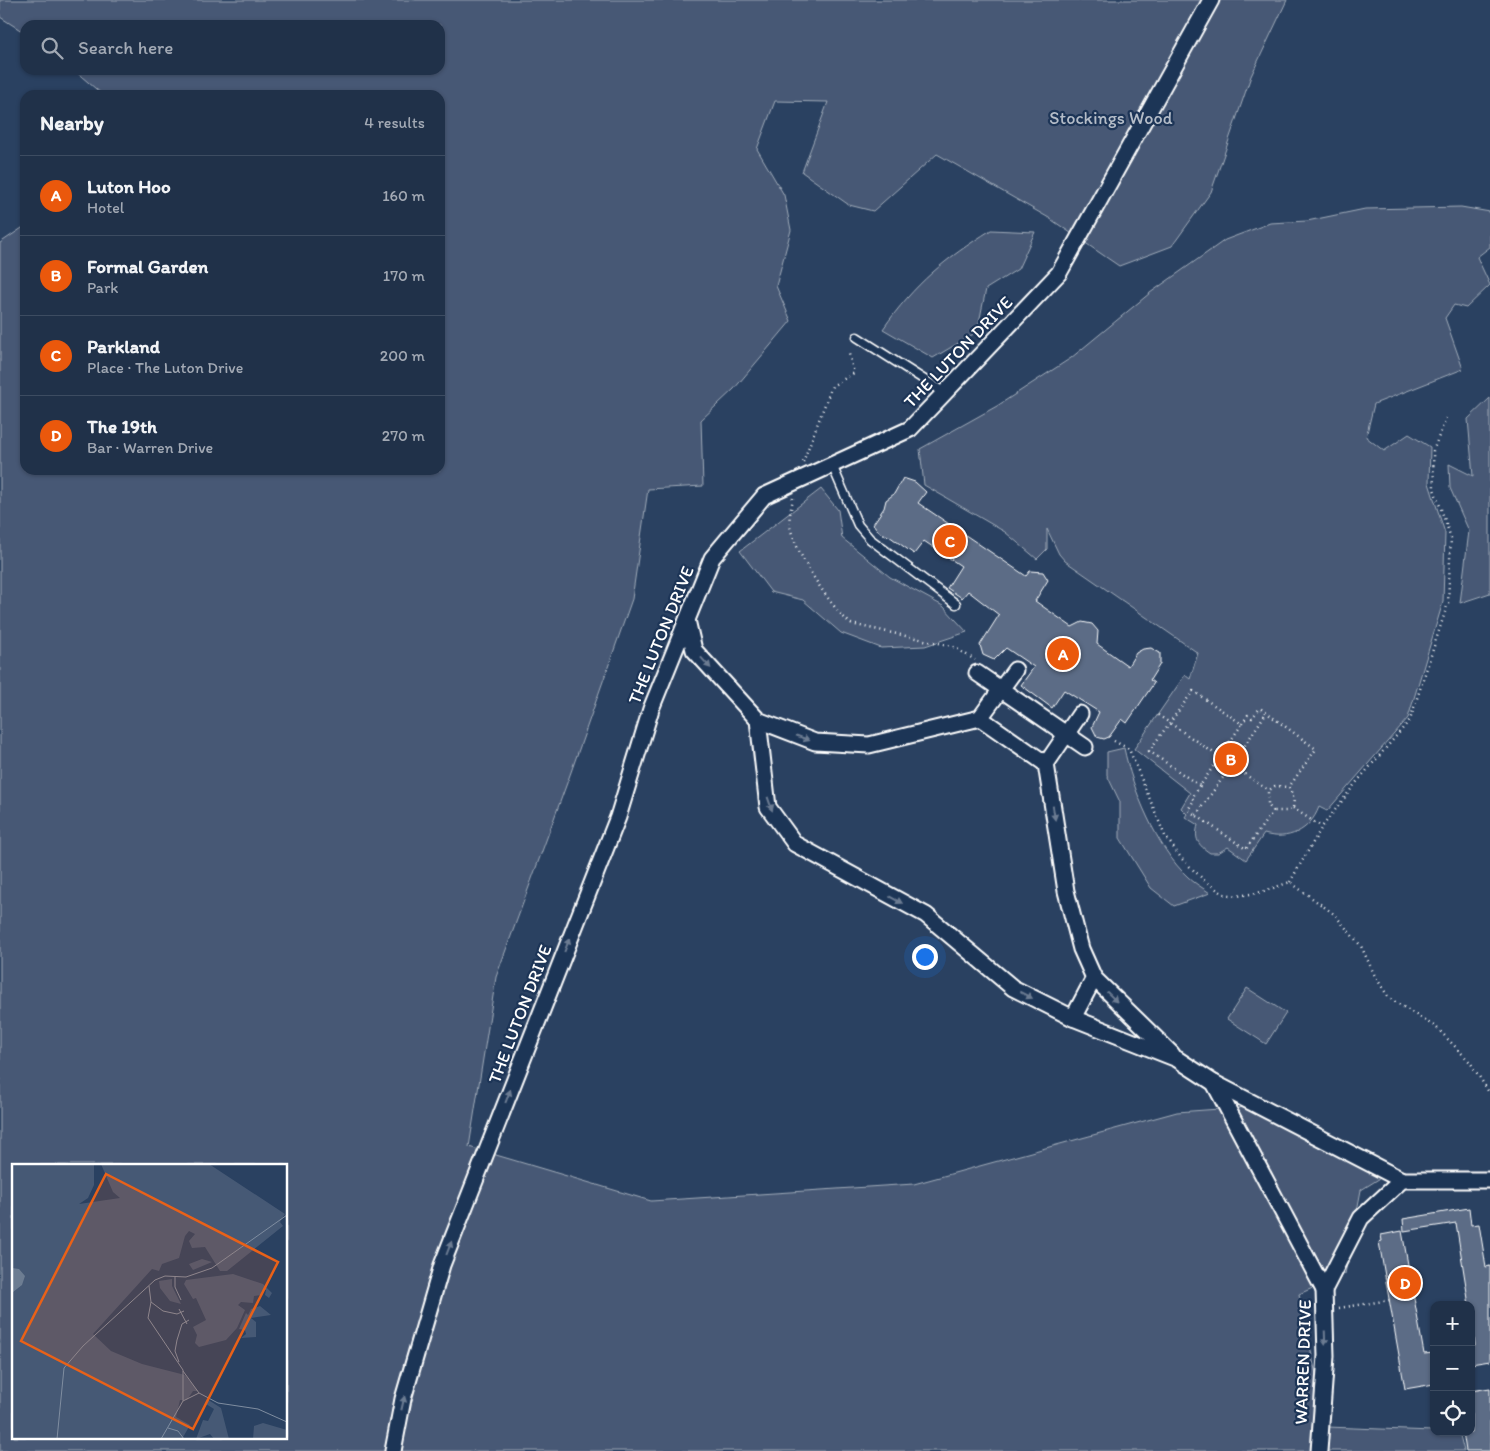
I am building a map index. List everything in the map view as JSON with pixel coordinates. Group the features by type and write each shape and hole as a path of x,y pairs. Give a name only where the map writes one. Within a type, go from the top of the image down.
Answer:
{"street":[{"name":"THE LUTON DRIVE","path":"393,1451 404,1400 442,1265 618,817 651,709 712,558 764,496 910,429 1059,273 1211,0"},
{"path":"687,620 694,650 758,720 815,742 869,745 980,718 1015,670"},
{"path":"977,667 1001,689 1085,747"},
{"path":"1080,714 1046,764 1066,891 1081,949 1094,978 1177,1059"},
{"path":"980,718 1046,764"},
{"path":"758,720 768,807 795,844 926,915 1012,988 1074,1018 1177,1059 1214,1083 1402,1180 1490,1180"},
{"path":"1074,1018 1094,978"},
{"path":"1214,1083 1324,1290"},
{"name":"WARREN DRIVE","path":"1319,1451 1326,1356 1324,1290 1361,1218 1402,1180"}],"lane":[{"path":"857,337 945,393"},
{"path":"832,465 854,518 870,539 956,604"}],"path":[{"path":"849,354 854,374 832,386 794,483 790,525 809,571 842,616 851,624 952,646 977,667"},
{"path":"1127,743 1165,836 1182,859 1207,883 1224,894 1238,896 1262,892 1290,882 1322,827 1355,784 1410,720 1448,603 1450,538 1434,489 1433,451 1446,418"},
{"path":"1200,786 1149,751 1193,691 1242,724"},
{"path":"1274,811 1246,850 1188,810 1194,800 1192,798 1248,715 1252,718 1260,708 1316,749 1289,787"},
{"path":"1196,815 1266,713"},
{"path":"1158,714 1268,791"},
{"path":"1114,741 1129,749"},
{"path":"1268,791 1275,786 1289,787"},
{"path":"1289,787 1294,799 1293,808"},
{"path":"1268,791 1268,805 1274,811 1287,811 1293,808"},
{"path":"1293,808 1322,827"},
{"path":"1290,882 1334,914 1362,946 1375,976 1388,998 1437,1028 1470,1062 1490,1094"},
{"path":"1324,1310 1390,1300"}],"green space":[{"name":"Stockings Wood","path":"0,0 1287,0 1251,76 1211,192 1172,246 1119,266 1049,218 937,154 873,211 849,205 802,172 828,102 775,101 757,149 784,195 791,230 776,286 791,321 734,389 701,420 703,486 648,489 632,599 496,977 469,1147 651,1201 914,1184 1177,1112 1248,1107 1390,1172 1361,1190 1345,1274 1299,1294 1327,1427 1430,1431 1430,1436 1460,1436 1464,1451 0,1451 0,243 20,229 20,475 445,475 445,90 97,90 80,75 445,75 445,20 20,20 20,30 0,17"},
{"path":"1461,207 1490,212 1490,247 1477,257 1490,285 1466,308 1454,305 1445,318 1463,369 1374,404 1366,437 1384,451 1409,434 1430,447 1429,483 1445,533 1443,602 1408,718 1327,811 1319,807 1304,828 1290,835 1273,836 1264,834 1246,860 1228,847 1218,853 1210,853 1198,841 1196,834 1198,825 1185,817 1187,814 1181,808 1190,793 1134,749 1185,675 1190,679 1198,653 1065,561 1059,554 1047,529 1047,549 1037,559 1005,532 924,485 920,449 997,406 1071,358 1150,293 1225,240 1270,223 1307,221 1365,209"},
{"path":"991,230 1035,232 1018,269 986,289 977,332 933,358 883,329 907,298 932,273 959,251"},
{"path":"1490,398 1490,593 1460,603 1469,531 1450,488 1449,464 1473,476 1468,419"},
{"path":"821,489 838,510 842,538 890,577 943,606 967,632 925,646 881,648 841,633 803,600 771,592 740,551"},
{"path":"1124,748 1133,781 1147,817 1166,851 1190,879 1210,893 1174,906 1151,888 1120,838 1120,802 1107,775 1107,752"},
{"path":"1247,988 1286,1013 1266,1044 1227,1019"}],"building":[{"path":"903,478 915,482 926,492 918,503 1026,576 1030,571 1043,572 1048,580 1035,601 1072,627 1082,622 1092,624 1098,631 1097,644 1128,666 1136,653 1143,649 1151,648 1160,653 1160,664 1150,680 1154,683 1127,723 1122,719 1109,737 1104,739 1097,737 1092,727 1099,712 1064,690 1052,708 1021,685 1034,667 1006,648 994,660 983,655 980,645 999,615 968,591 962,598 947,588 961,566 924,541 914,554 889,536 880,533 873,524 884,508 886,500 894,494"},
{"path":"1469,1208 1471,1225 1479,1224 1486,1267 1490,1266 1490,1361 1475,1363 1475,1301 1468,1301 1456,1223 1404,1231 1403,1219"},
{"path":"1402,1231 1424,1354 1430,1353 1430,1385 1405,1389 1379,1242 1382,1241 1381,1235"},
{"path":"1490,1388 1490,1451 1466,1451 1464,1436 1475,1436 1475,1390"}],"place":[{"name":"Parkland","path":"950,541"},
{"name":"Luton Hoo","path":"1063,654"},
{"name":"Formal Garden","path":"1231,759"},
{"name":"The 19th","path":"1405,1283"}]}
